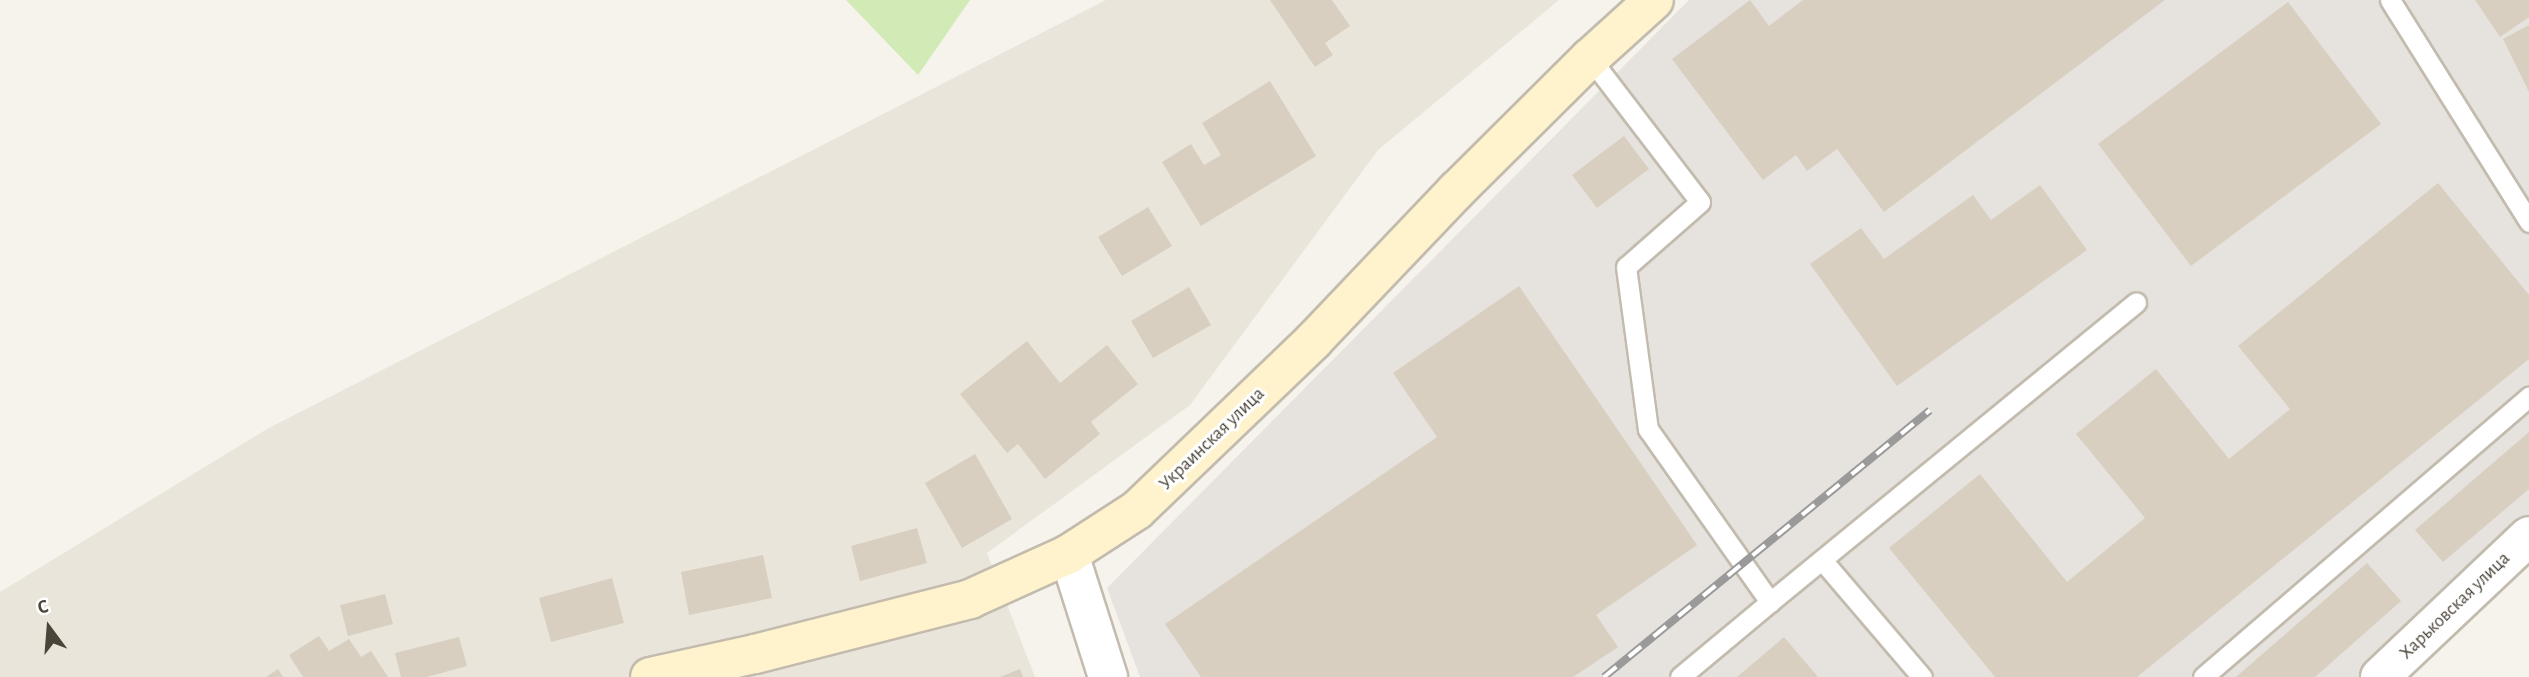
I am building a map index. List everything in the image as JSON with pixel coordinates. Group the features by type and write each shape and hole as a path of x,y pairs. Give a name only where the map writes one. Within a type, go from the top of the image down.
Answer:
{"street":[{"name":"Украинская улица","path":"650,677 755,654 970,598 1069,554 1138,510 1314,340 1590,58 1654,0"},
{"name":"Харьковская улица","path":"2380,677 2529,536"},
{"path":"1069,554 1108,677"}],"lane":[{"path":"2390,0 2529,222"},
{"path":"1590,58 1700,202 1626,267 1648,429 1770,602"},
{"path":"1681,677 2136,302"},
{"path":"2203,677 2529,397"},
{"path":"1822,560 1922,677"}],"shaded area":[{"path":"1106,0 1559,0 1378,150 1190,405 987,553 1035,677 0,677 0,592 267,429"},
{"path":"1689,0 2529,0 2529,526 2359,677 1140,677 1107,588"}],"green space":[{"path":"846,0 970,0 918,75"}],"building":[{"path":"1270,0 1332,0 1350,26 1325,43 1333,55 1315,67"},
{"path":"1750,0 1769,26 1803,0 2165,0 1884,212 1837,149 1807,171 1796,155 1763,180 1672,59"},
{"path":"2475,0 2529,0 2529,17 2500,37"},
{"path":"2288,2 2381,124 2191,266 2098,144"},
{"path":"2529,25 2529,92 2503,39"},
{"path":"1270,81 1316,156 1201,226 1162,162 1191,144 1204,165 1221,155 1202,123"},
{"path":"1624,136 1649,169 1597,208 1572,175"},
{"path":"2438,183 2529,295 2529,359 2137,677 1995,677 1889,548 1980,474 2067,582 2145,518 2076,434 2156,369 2229,459 2290,409 2238,346"},
{"path":"2040,185 2087,250 1897,386 1810,264 1861,228 1884,259 1973,195 1991,220"},
{"path":"1148,207 1172,246 1122,276 1098,237"},
{"path":"1519,286 1697,545 1596,615 1618,647 1573,677 1201,677 1165,624 1437,437 1393,373"},
{"path":"1189,287 1211,325 1153,358 1131,321"},
{"path":"1027,341 1060,383 1107,345 1138,384 1091,422 1100,434 1045,479 1018,444 1007,453 960,394"},
{"path":"2529,432 2529,489 2443,562 2415,530"},
{"path":"975,454 1012,519 962,548 925,483"},
{"path":"917,528 927,563 860,581 851,546"},
{"path":"763,555 772,598 689,615 681,572"},
{"path":"2367,563 2401,601 2315,677 2236,677"},
{"path":"612,578 624,623 551,642 539,598"},
{"path":"385,594 393,624 348,636 340,605"},
{"path":"319,636 329,651 349,639 361,657 371,651 388,677 303,677 289,655"},
{"path":"459,637 467,666 427,677 401,677 395,653"},
{"path":"1784,637 1818,677 1737,677"},
{"path":"278,669 283,677 266,677"},
{"path":"1020,669 1023,677 1000,677"}],"railway":[{"path":"1604,677 1930,410"}]}
